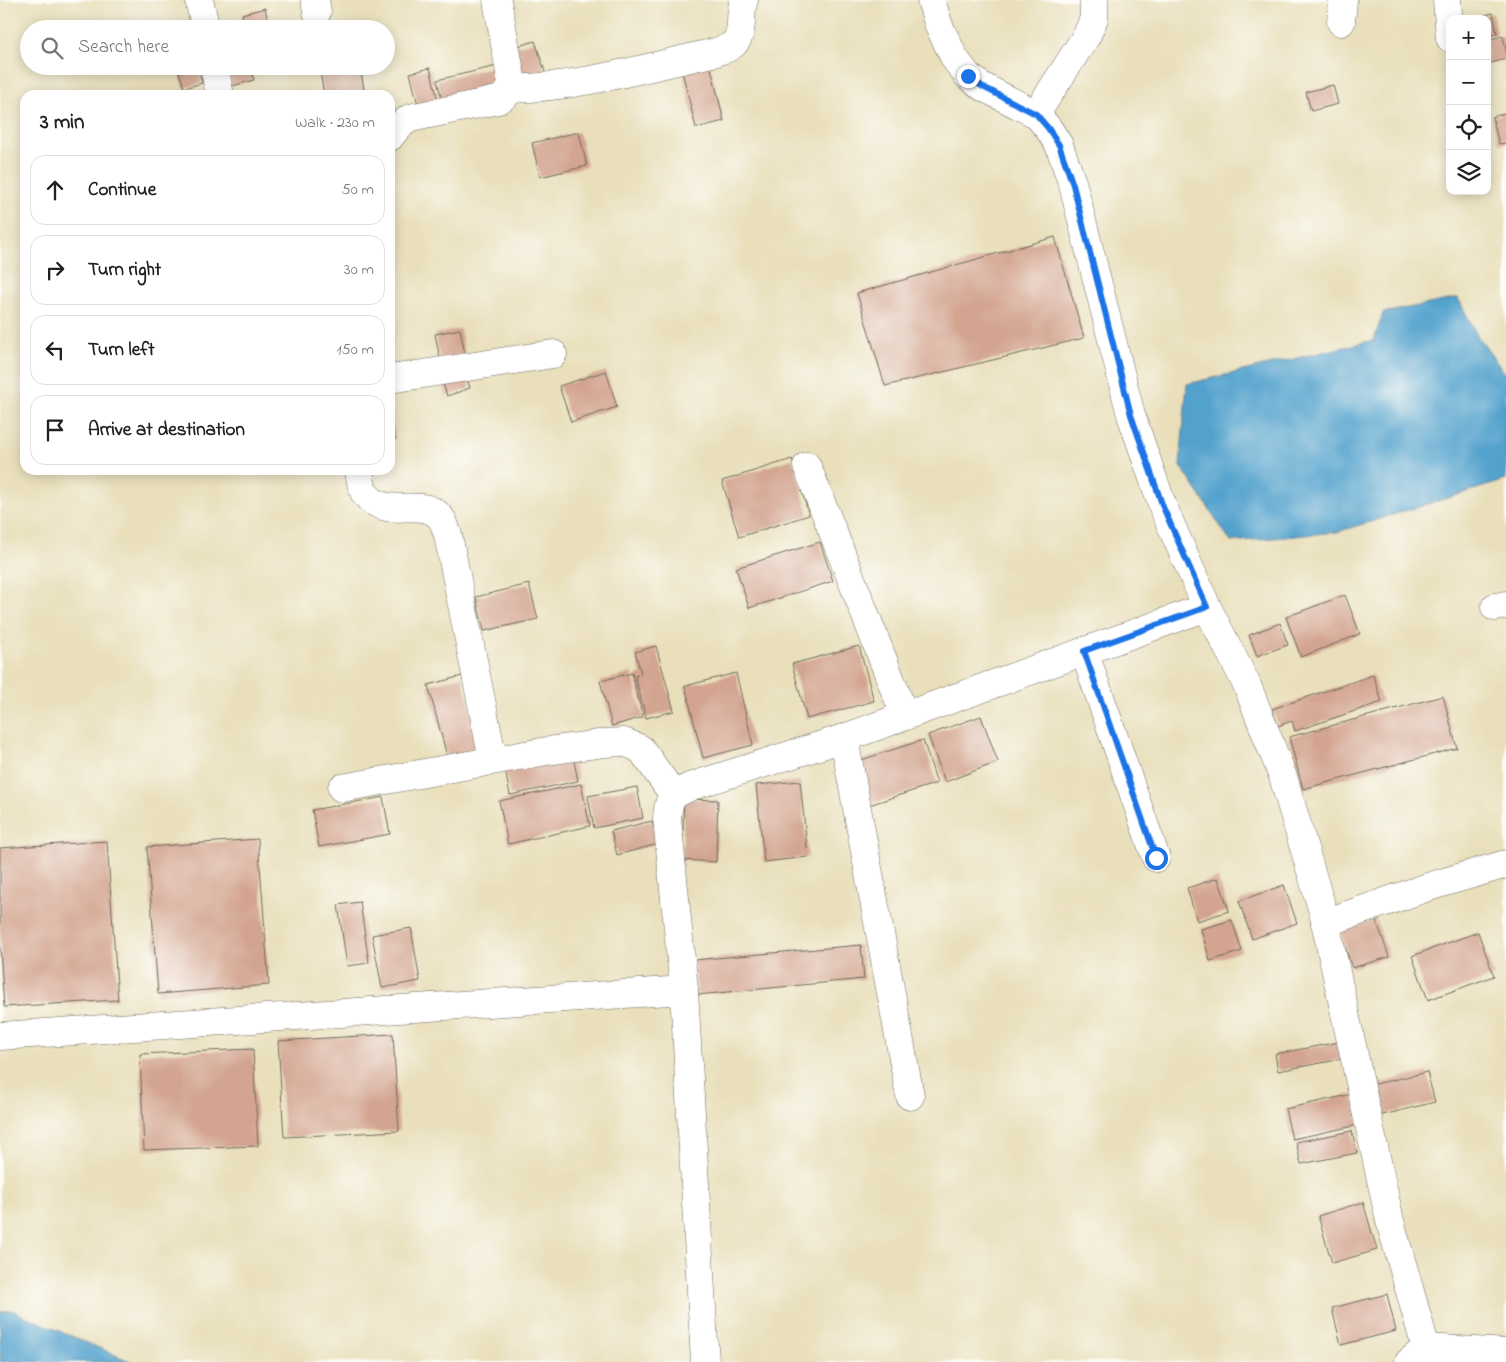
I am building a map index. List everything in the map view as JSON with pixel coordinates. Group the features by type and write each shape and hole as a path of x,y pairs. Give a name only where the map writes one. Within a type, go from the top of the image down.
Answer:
{"street":[{"path":"199,0 204,20"},
{"path":"395,131 410,118 498,100 511,89 512,83 498,0"},
{"path":"511,89 539,88 614,75 716,52 732,46 738,38 744,0"},
{"path":"931,0 939,26 955,59 968,76 983,87 1036,114 1059,145 1073,185 1131,415 1163,507 1207,607 1247,685 1283,777 1325,923 1390,1221 1417,1355 1506,1354"},
{"path":"1036,114 1087,35 1094,18 1094,0"},
{"path":"1447,0 1448,15"},
{"path":"216,75 219,90"},
{"path":"395,378 553,354"},
{"path":"807,466 905,716"},
{"path":"359,475 364,491 373,502 386,508 425,508 434,512 442,520 448,536 493,760"},
{"path":"705,1362 684,990 667,818 668,804 673,794 692,786 844,738 1207,607"},
{"path":"1084,651 1156,858"},
{"path":"844,738 910,1096"},
{"path":"342,788 493,760 604,743 624,742 641,749 673,794"},
{"path":"1325,923 1506,864"},
{"path":"0,1036 684,990"}],"water":[{"path":"1458,298 1478,337 1506,375 1506,480 1337,532 1231,542 1180,465 1187,384 1374,340 1383,313"},
{"path":"11,1310 132,1362 0,1362 0,1312"}],"building":[{"path":"265,8 268,20 243,20 242,14"},
{"path":"1493,13 1497,34 1491,35 1491,15 1485,15"},
{"path":"1503,36 1506,59 1491,63 1491,39"},
{"path":"535,41 547,78 524,85 512,48"},
{"path":"709,60 724,121 696,128 681,67"},
{"path":"497,66 502,88 442,101 437,80"},
{"path":"430,68 438,100 418,105 410,73"},
{"path":"180,75 200,75 202,83 184,88"},
{"path":"229,75 253,75 254,80 232,86"},
{"path":"321,75 362,75 364,90 323,90"},
{"path":"1333,85 1338,104 1311,111 1306,92"},
{"path":"1506,113 1506,143 1499,144 1492,117"},
{"path":"579,132 587,166 540,177 532,143"},
{"path":"1055,237 1084,338 885,386 857,293"},
{"path":"460,329 465,354 440,359 435,334"},
{"path":"606,371 617,407 571,422 559,386"},
{"path":"465,372 470,388 447,396 442,380"},
{"path":"792,459 809,515 739,537 722,481"},
{"path":"820,542 833,581 749,608 736,568"},
{"path":"529,584 538,619 484,631 476,597"},
{"path":"1345,595 1360,634 1301,657 1286,617"},
{"path":"1280,623 1288,645 1257,656 1249,635"},
{"path":"656,646 674,711 646,718 635,676 641,674 635,652"},
{"path":"859,646 874,701 807,719 792,664"},
{"path":"632,673 643,717 612,726 600,681"},
{"path":"736,673 753,745 703,758 685,686"},
{"path":"1373,675 1382,702 1295,731 1292,721 1278,726 1272,709"},
{"path":"462,676 482,751 448,760 428,685"},
{"path":"1443,696 1457,748 1303,789 1289,737"},
{"path":"981,716 998,762 945,782 928,735"},
{"path":"923,740 937,783 866,806 852,763"},
{"path":"573,756 578,781 510,795 505,769"},
{"path":"800,781 808,857 764,862 756,785"},
{"path":"581,784 590,826 508,844 499,801"},
{"path":"637,787 643,818 594,828 588,796"},
{"path":"383,797 390,834 319,847 312,810"},
{"path":"684,799 718,800 716,862 682,860"},
{"path":"652,821 658,844 617,855 611,831"},
{"path":"258,839 269,985 158,994 147,847"},
{"path":"107,841 118,1000 4,1007 0,948 0,848"},
{"path":"1218,878 1229,911 1197,921 1187,888"},
{"path":"1284,885 1297,923 1252,939 1239,901"},
{"path":"360,902 369,963 347,966 338,905"},
{"path":"1376,919 1389,957 1352,968 1340,931"},
{"path":"1232,920 1242,951 1210,961 1201,929"},
{"path":"411,928 420,981 382,988 372,935"},
{"path":"1478,932 1494,976 1428,1000 1412,956"},
{"path":"861,945 864,979 697,995 694,960"},
{"path":"393,1034 399,1131 284,1137 278,1041"},
{"path":"1339,1042 1342,1059 1278,1071 1275,1054"},
{"path":"253,1049 258,1146 144,1150 140,1054"},
{"path":"1427,1072 1435,1102 1375,1117 1367,1086"},
{"path":"1353,1094 1359,1125 1292,1139 1285,1109"},
{"path":"1352,1131 1357,1153 1301,1164 1296,1142"},
{"path":"1363,1202 1377,1250 1332,1263 1318,1216"},
{"path":"1387,1294 1396,1331 1341,1345 1332,1308"}],"route":[{"path":"968,76 983,87 1036,114 1059,145 1073,185 1131,415 1163,507 1207,607 1084,651 1156,858"}]}
